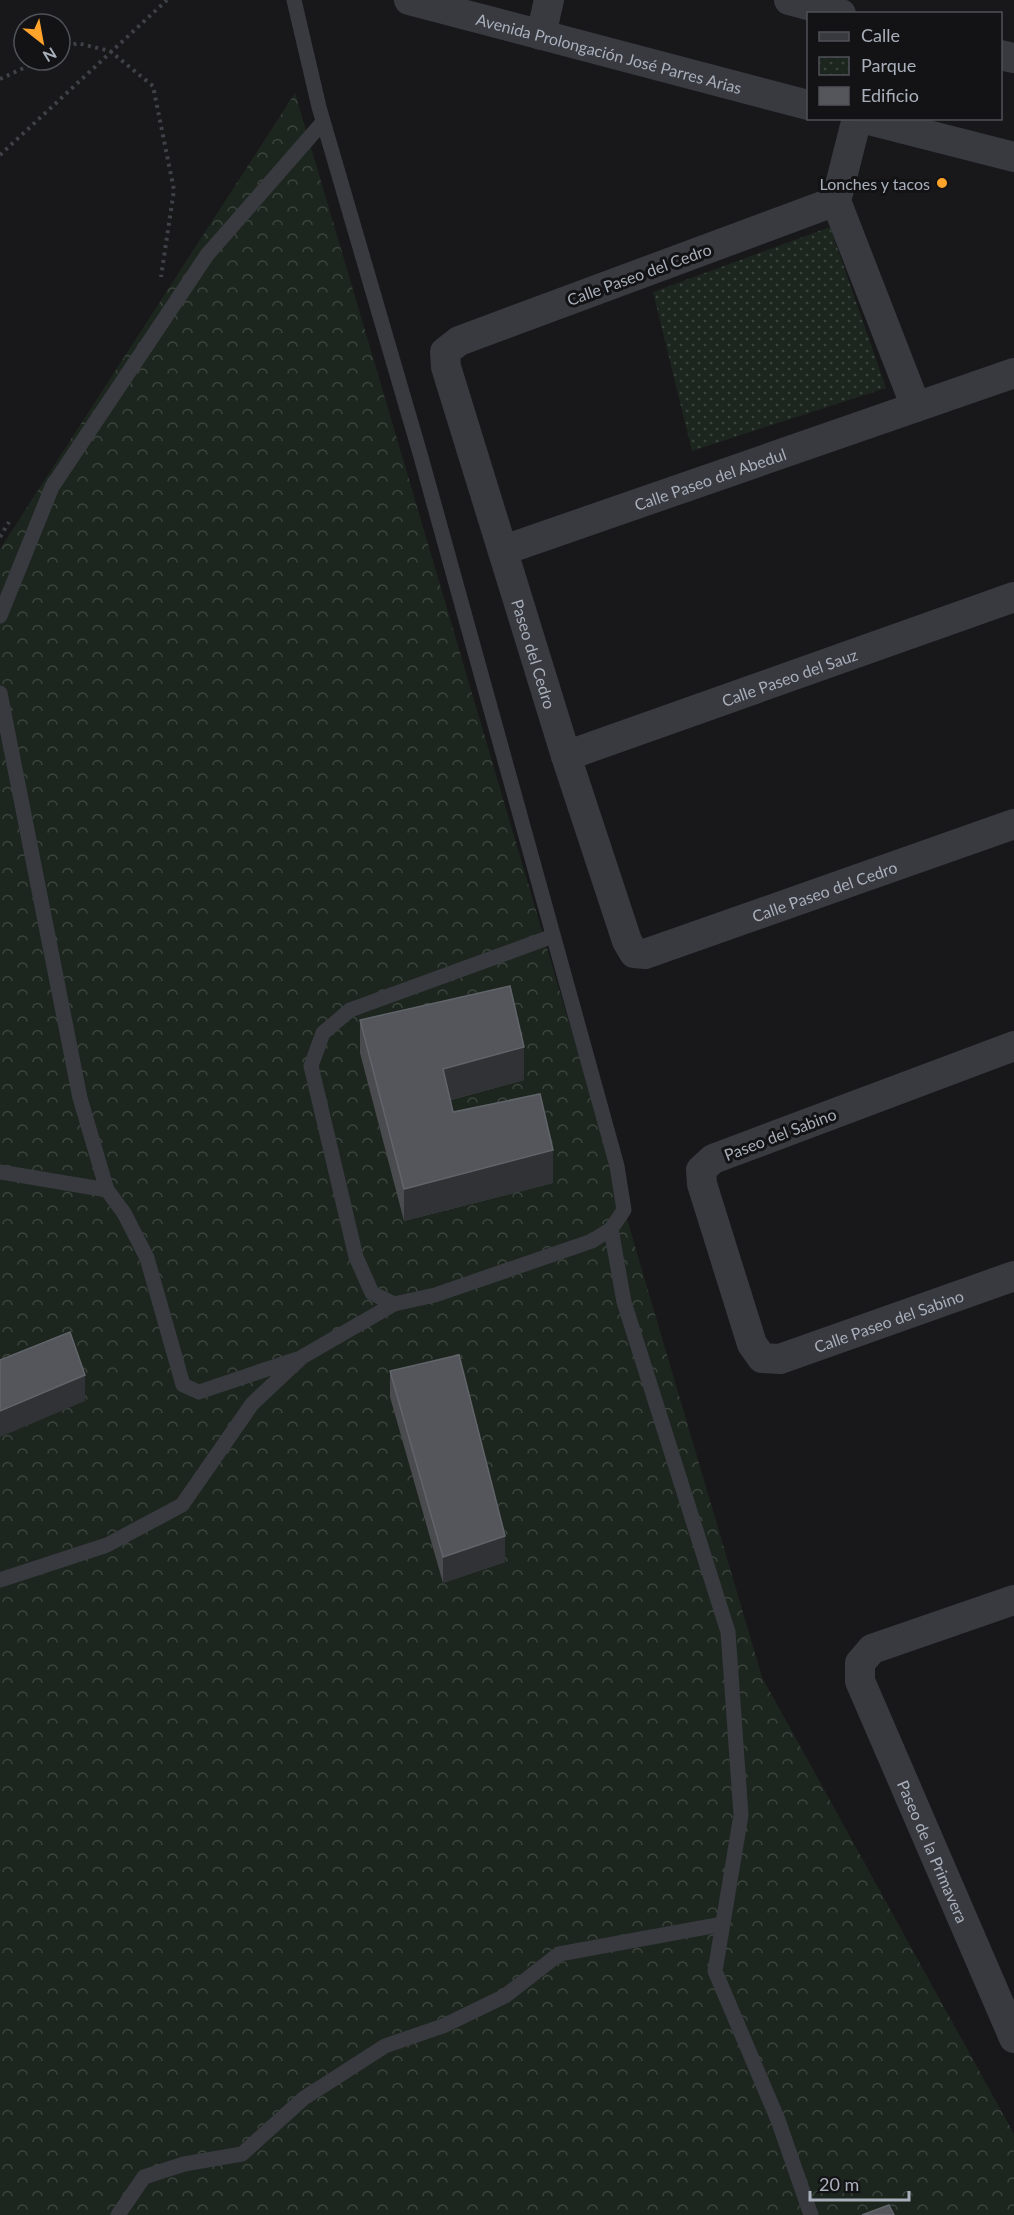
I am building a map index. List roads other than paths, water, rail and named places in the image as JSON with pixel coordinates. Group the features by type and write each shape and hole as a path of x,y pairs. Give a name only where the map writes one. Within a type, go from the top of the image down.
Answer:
{"street":[{"name":"Avenida Prolongación José Parres Arias","path":"409,0 807,105"},
{"path":"541,35 549,0"},
{"path":"789,0 834,12"},
{"path":"858,120 836,201 916,407 1014,373"},
{"path":"867,120 1014,157"},
{"name":"Calle Paseo del Cedro","path":"445,352 459,340 836,201"},
{"name":"Paseo del Cedro","path":"445,352 446,366 566,756 627,941 633,953"},
{"name":"Calle Paseo del Abedul","path":"504,550 916,407"},
{"name":"Calle Paseo del Sauz","path":"566,756 1014,597"},
{"name":"Calle Paseo del Cedro","path":"633,953 645,954 1014,824"},
{"name":"Paseo del Sabino","path":"762,1358 752,1344 702,1184 701,1170 713,1159 1014,1046"},
{"name":"Calle Paseo del Sabino","path":"762,1358 780,1359 1014,1276"},
{"name":"Paseo de la Primavera","path":"1014,1600 872,1649 860,1663 860,1681 1014,2038"}],"lane":[{"path":"0,693 80,1098 107,1190 124,1213 147,1257 183,1384 200,1392 302,1357 394,1304 435,1295 581,1245 611,1229 624,1210 617,1166 418,446 323,122 294,0"},
{"path":"0,616 52,487 207,255 323,122"},
{"path":"394,1304 372,1293 356,1257 311,1066 323,1033 350,1010 553,936"},
{"path":"0,1172 107,1190"},
{"path":"611,1229 624,1302 728,1632 741,1815 716,1971 778,2120 811,2215"},
{"path":"0,1580 108,1545 182,1505 252,1404 302,1357"},
{"path":"118,2215 144,2177 184,2164 242,2154 304,2098 385,2046 443,2026 505,1996 559,1954 723,1924"}],"place":[{"name":"Lonches y tacos","path":"942,183"}]}
